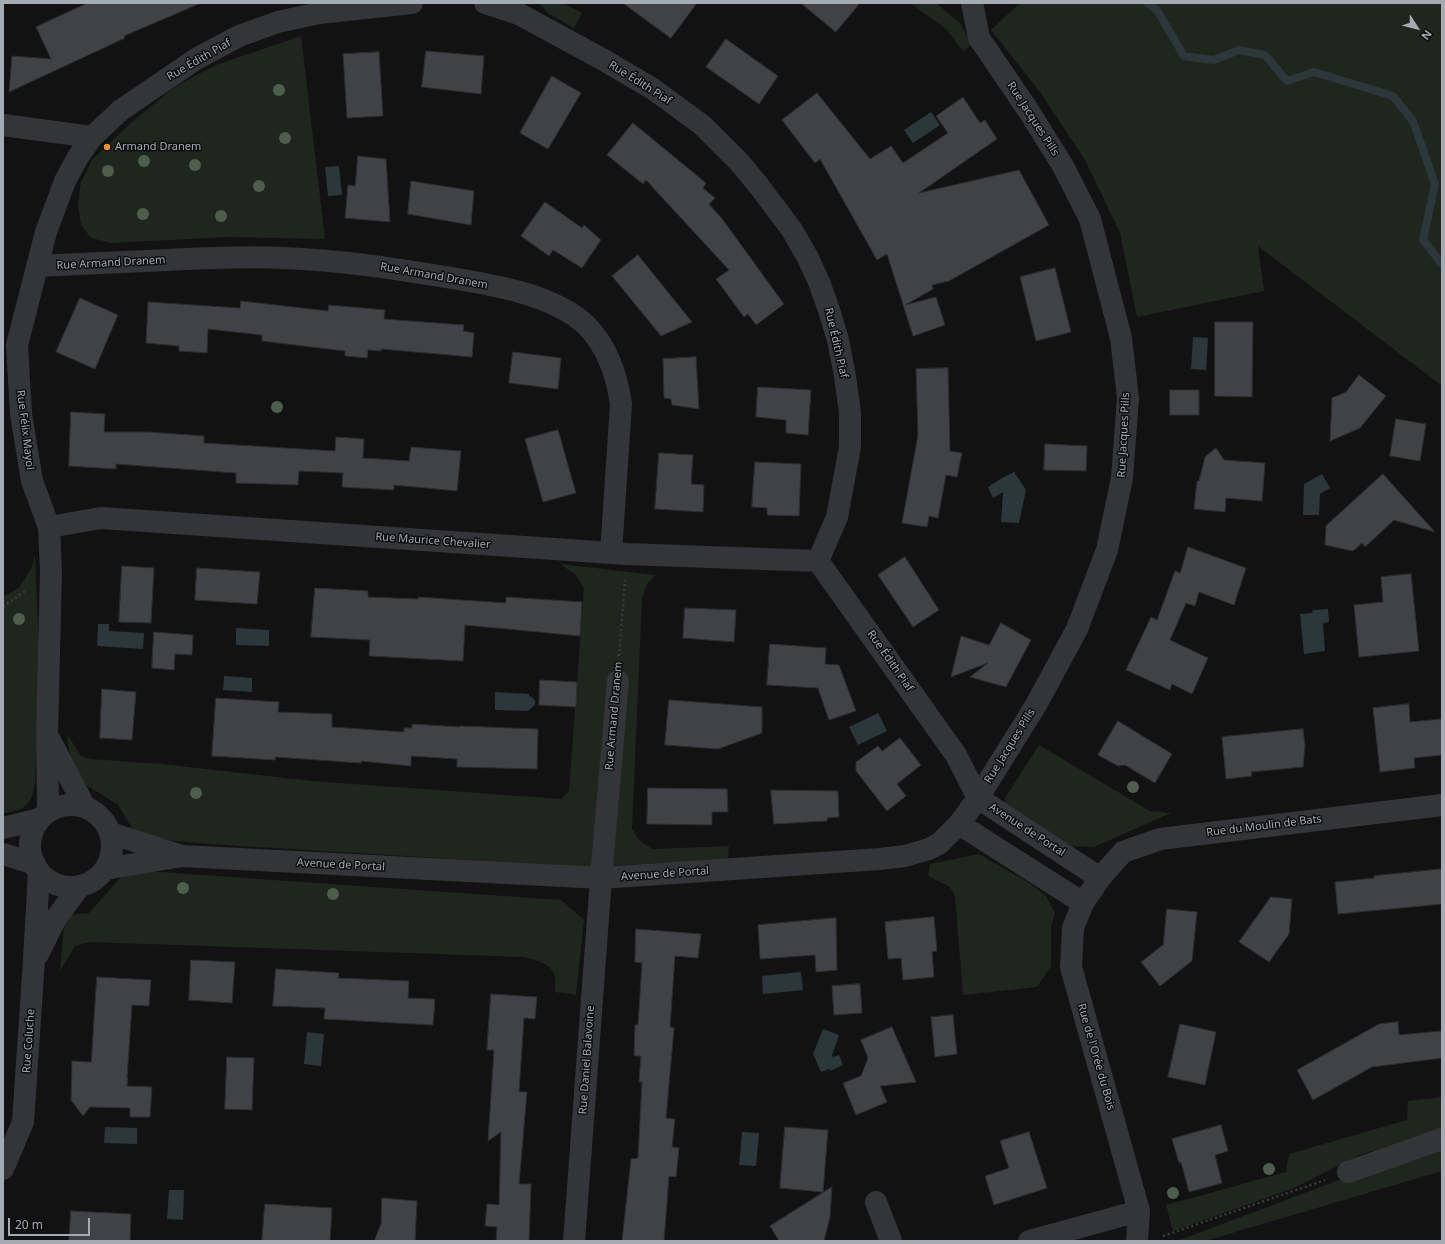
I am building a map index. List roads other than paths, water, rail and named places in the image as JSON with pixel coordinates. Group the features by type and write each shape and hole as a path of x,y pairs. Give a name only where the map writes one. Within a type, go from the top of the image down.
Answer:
{"street":[{"name":"Rue Édith Piaf","path":"92,137 121,110 152,88 196,59 239,36 278,22 319,13 412,3"},
{"name":"Rue Édith Piaf","path":"485,3 519,14 595,56 653,89 702,125 740,163 792,230 808,258 819,282 829,310 838,340 850,413 850,447 837,517 818,561 956,755 978,798"},
{"name":"Rue Jacques Pills","path":"972,3 979,38 1028,110 1063,166 1090,219 1121,338 1128,398 1122,478 1107,550 1073,636 1036,705 978,798"},
{"path":"3,125 92,137"},
{"name":"Rue Félix Mayol","path":"44,816 48,735 51,571 49,526 32,481 20,406 17,345 46,232 65,181 92,137"},
{"name":"Rue Armand Dranem","path":"37,266 219,258 283,258 335,261 395,269 484,284 518,292 550,303 569,313 586,325 600,343 617,380 621,404 619,554"},
{"name":"Rue Maurice Chevalier","path":"49,526 101,518 619,554 818,561"},
{"name":"Rue Armand Dranem","path":"601,878 618,681"},
{"name":"Rue Félix Mayol","path":"48,735 85,807"},
{"name":"Avenue de Portal","path":"105,869 182,856 601,878 905,856 929,849 940,843 959,824 978,798 1100,878"},
{"path":"3,828 44,816 60,807 72,805 85,807 96,813 104,822 110,833 112,845 110,857 105,869 90,882 80,886 69,887 47,879 37,867 32,855 31,841 35,827 44,816"},
{"name":"Rue du Moulin de Bats","path":"1100,878 1123,852 1160,839 1442,805"},
{"path":"959,824 1083,903"},
{"name":"Avenue de Portal","path":"110,833 182,856"},
{"path":"3,854 37,867"},
{"name":"Rue Coluche","path":"3,1169 13,1121 34,960 37,867"},
{"name":"Rue Daniel Balavoine","path":"574,1241 601,878"},
{"name":"Rue de l'Orée du Bois","path":"1100,878 1083,903 1074,928 1071,967 1146,1240"},
{"name":"Rue Coluche","path":"34,960 56,918 80,886"},
{"path":"1348,1172 1442,1139"},
{"path":"876,1202 891,1241"},
{"path":"1029,1241 1139,1210"}],"waterway":[{"path":"1147,3 1157,10 1184,56 1214,60 1239,50 1265,55 1287,81 1314,72 1393,96 1413,121 1435,184 1423,240 1442,264"}],"place":[{"name":"Armand Dranem","path":"107,147"}]}
